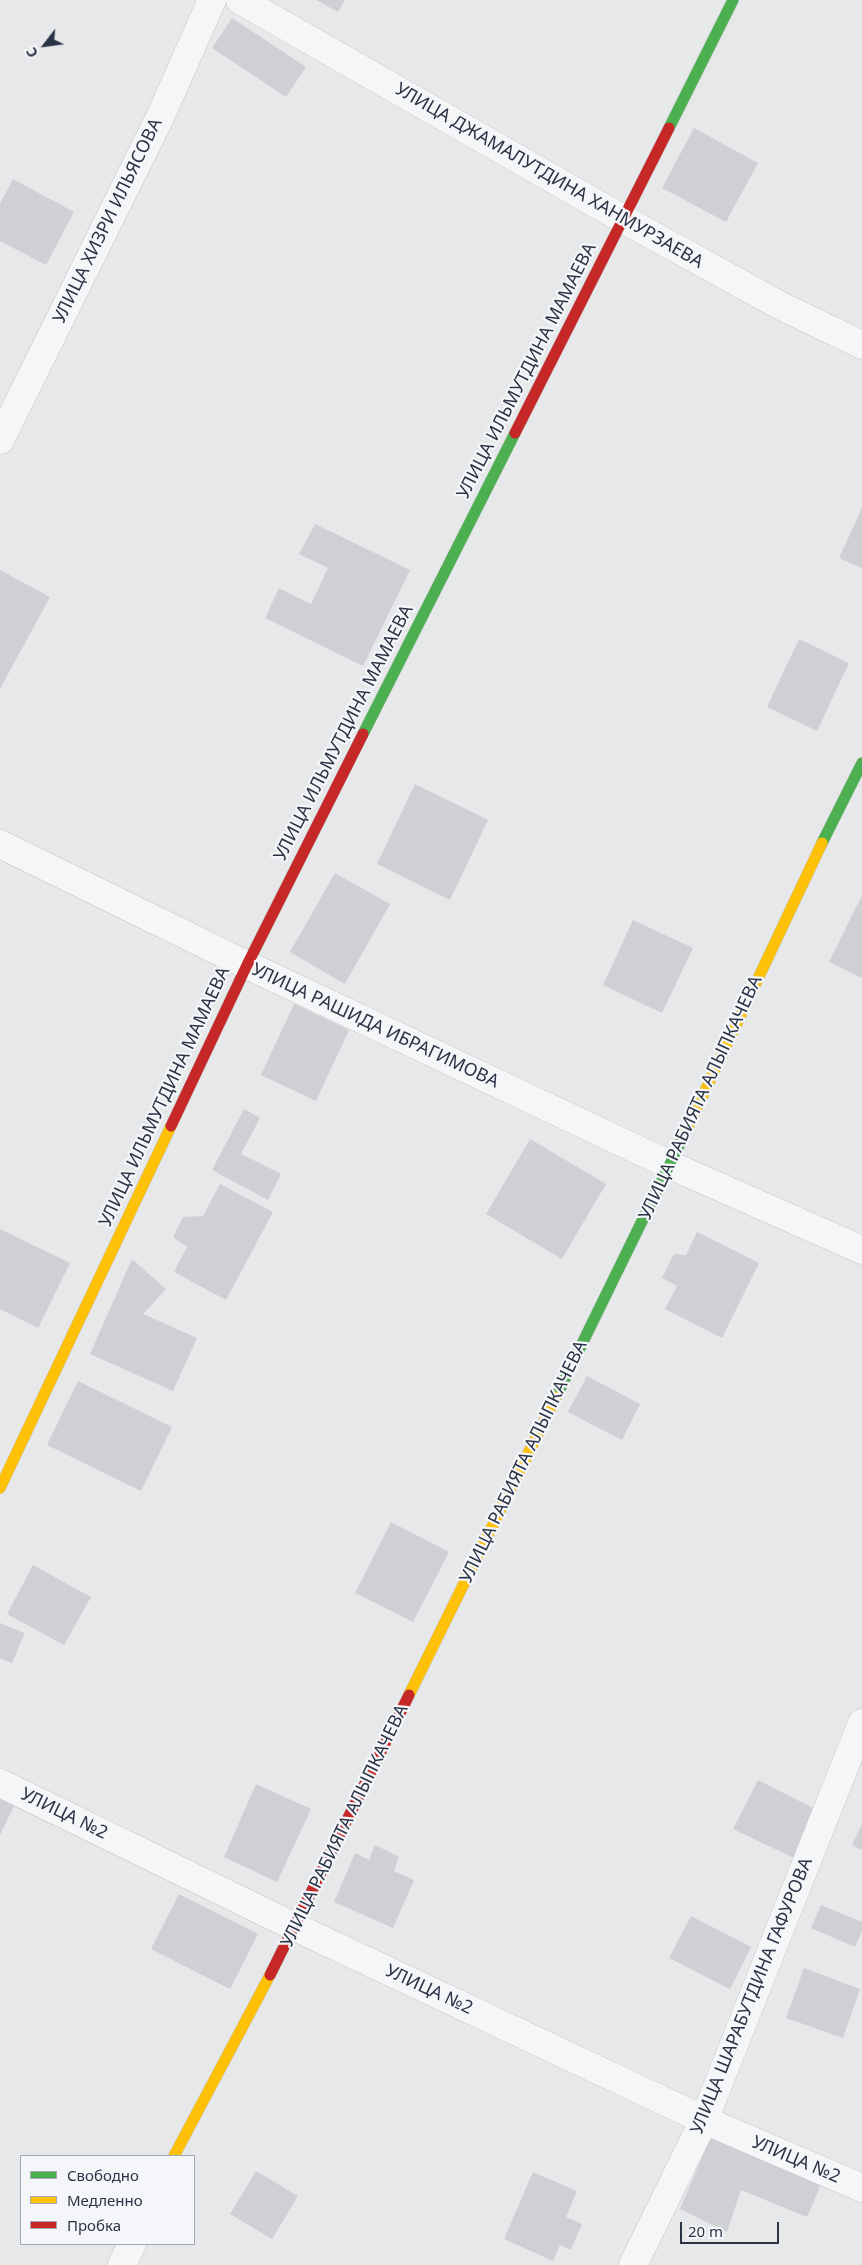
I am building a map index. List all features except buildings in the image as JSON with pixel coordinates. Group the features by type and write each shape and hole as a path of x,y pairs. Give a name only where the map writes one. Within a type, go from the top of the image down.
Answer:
{"street":[{"name":"УЛИЦА ХИЗРИ ИЛЬЯСОВА","path":"0,440 161,115 212,0"},
{"name":"УЛИЦА ДЖАМАЛУТДИНА ХАНМУРЗАЕВА","path":"240,0 623,219 781,306 862,345"},
{"name":"УЛИЦА ИЛЬМУТДИНА МАМАЕВА","path":"0,1488 247,965 733,0"},
{"name":"УЛИЦА РАБИЯТА АЛЫПКАЧЕВА","path":"175,2155 295,1928 670,1165 797,893 862,763"},
{"name":"УЛИЦА РАШИДА ИБРАГИМОВА","path":"0,844 247,965 670,1165 862,1250"},
{"name":"УЛИЦА ШАРАБУТДИНА ГАФУРОВА","path":"633,2265 704,2120 862,1723"},
{"name":"УЛИЦА №2","path":"0,1782 295,1928 704,2120 862,2188"},
{"path":"122,2265 132,2245"}],"traffic: fast":[{"path":"669,128 733,0"},
{"path":"363,734 515,433"},
{"path":"822,843 862,763"},
{"path":"556,1397 687,1129"}],"traffic: slow":[{"path":"687,1129 822,843"},
{"path":"0,1488 171,1126"},
{"path":"409,1695 556,1397"},
{"path":"175,2155 270,1975"}],"traffic: jam":[{"path":"515,433 669,128"},
{"path":"171,1126 247,965 363,734"},
{"path":"270,1975 409,1695"}]}
